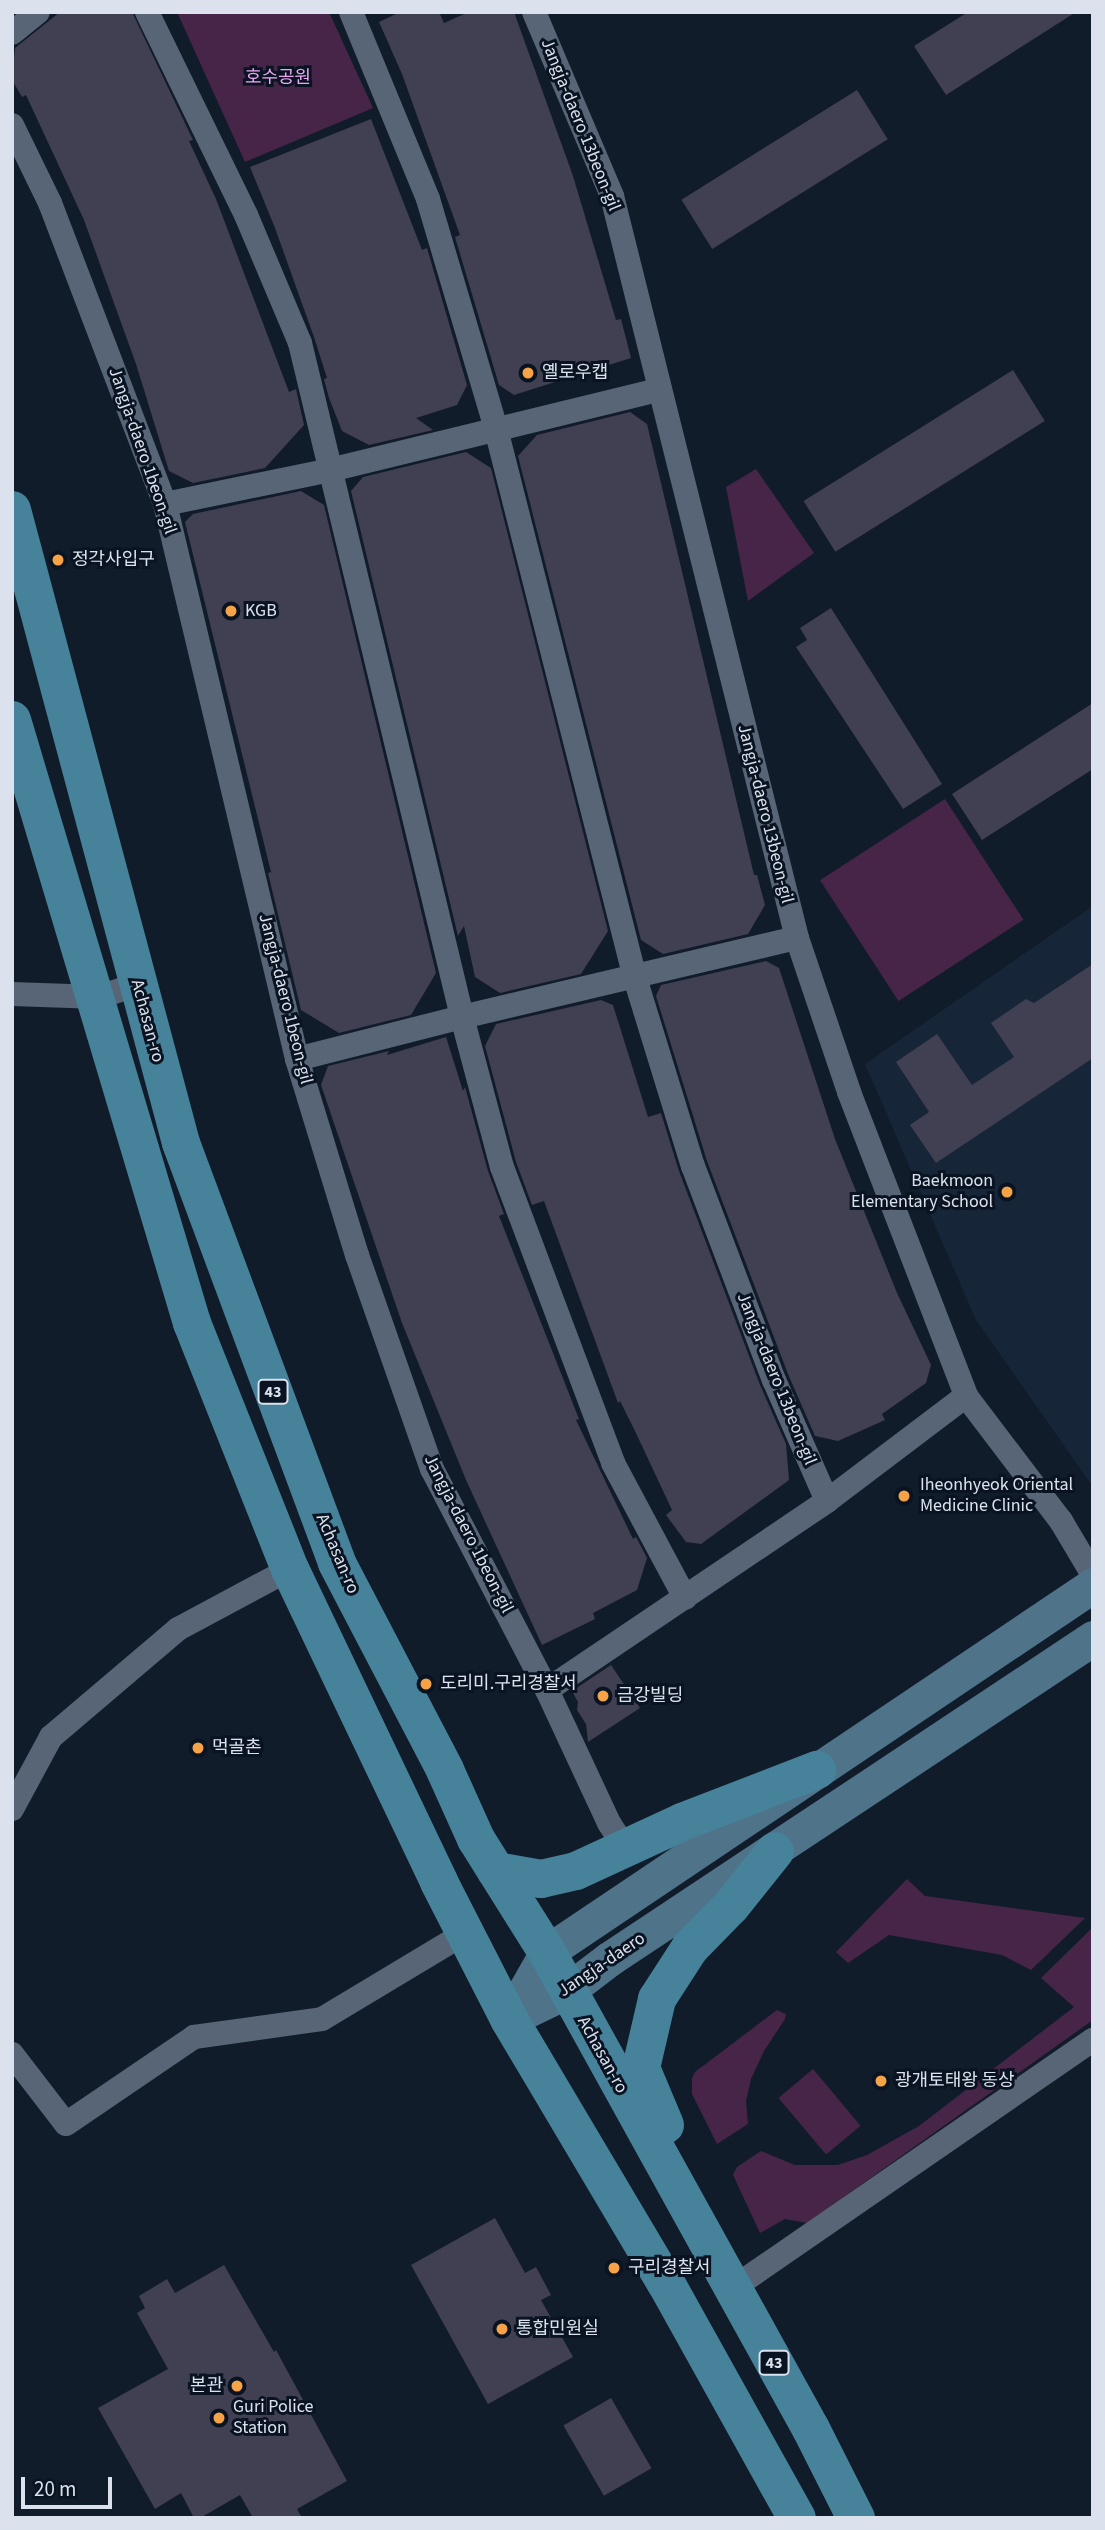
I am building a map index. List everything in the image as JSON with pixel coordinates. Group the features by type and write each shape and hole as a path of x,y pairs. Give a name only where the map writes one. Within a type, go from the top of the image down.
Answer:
{"main road":[{"name":"Achasan-ro","path":"12,510 181,1143 337,1563 445,1770 473,1832 547,1952 733,2288 856,2518"},
{"path":"12,720 192,1323 290,1569 509,2019 666,2283 797,2518"},
{"path":"496,1871 541,1879 576,1871 682,1822 817,1770"},
{"path":"688,2211 670,2136 641,2068 657,1999 690,1948 731,1906 775,1851"}],"street":[{"path":"12,33 38,12"},
{"path":"147,12 246,215 300,343 462,1017 502,1167 613,1463 685,1598"},
{"name":"Jangja-daero 13beon-gil","path":"351,12 428,199 496,429 635,978 693,1166 774,1380 827,1501"},
{"name":"Jangja-daero 13beon-gil","path":"534,12 612,197 658,390 797,938 849,1092 967,1396 1061,1521 1093,1575"},
{"name":"Jangja-daero 1beon-gil","path":"12,125 50,203 165,504 297,1059 357,1255 432,1469 547,1690 609,1823 625,1849"},
{"path":"165,504 330,470 658,390"},
{"path":"297,1059 797,938"},
{"path":"12,994 95,996 138,984"},
{"path":"547,1690 827,1501 967,1396"},
{"path":"12,1809 51,1737 178,1629 290,1569"},
{"name":"Jangja-daero","path":"509,2019 547,1952 1093,1585"},
{"name":"Jangja-daero","path":"509,2019 567,1991 609,1959 1093,1639"},
{"path":"12,2054 66,2124 194,2036 322,2019 465,1933"},
{"path":"733,2288 1093,2040"}],"shaded area":[{"name":"Baekmoon Elementary School","path":"1093,906 1093,1487 976,1320 865,1064"}],"green space":[{"name":"호수공원","path":"177,12 329,12 373,108 245,162"},
{"path":"756,469 814,553 748,601 726,487"},
{"path":"945,799 1023,920 898,1001 820,880"},
{"path":"907,1879 925,1896 1085,1918 1031,1970 1002,1955 889,1935 848,1963 836,1952"},
{"path":"1093,1927 1093,2020 807,2223 785,2219 760,2233 733,2175 737,2167 761,2151 795,2165 838,2165 867,2155 919,2126 1074,2007 1041,1978"},
{"path":"777,2010 786,2014 785,2019 764,2051 751,2079 746,2101 748,2124 717,2144 692,2094 692,2078 695,2072"},
{"path":"813,2069 861,2126 826,2155 779,2098"}],"building":[{"path":"60,12 132,12 193,140 189,141 216,199 289,392 296,389 304,425 265,468 193,483 169,471 136,364 84,220 26,95 22,97 12,80 15,48"},
{"path":"400,12 439,12 444,23 469,12 514,12 573,176 616,320 621,319 631,358 514,395 499,385 455,237 460,235 402,74 379,22"},
{"path":"968,12 1076,12 946,95 914,46"},
{"path":"857,90 888,139 712,249 681,200"},
{"path":"371,119 422,250 427,248 467,385 457,405 416,418 433,430 369,445 342,431 329,398 324,379 327,378 314,337 250,167"},
{"path":"1013,370 1045,421 835,552 804,501"},
{"path":"630,412 647,424 754,875 757,875 765,905 748,934 663,954 641,940 518,456 537,435"},
{"path":"466,452 491,468 608,931 581,974 500,993 475,977 464,926 458,936 351,491 363,477"},
{"path":"301,491 324,505 436,973 411,1015 339,1033 301,1010 268,873 271,872 185,522 193,514"},
{"path":"831,608 942,784 903,809 796,647 807,640 800,628"},
{"path":"1093,703 1093,769 982,840 952,794"},
{"path":"766,961 779,968 835,1139 897,1293 931,1365 926,1383 882,1414 885,1420 838,1441 815,1436 788,1374 707,1161 656,996 661,985"},
{"path":"1093,964 1093,1058 936,1163 910,1125 929,1112 896,1062 937,1034 972,1085 1014,1057 991,1023 1026,999 1034,1003"},
{"path":"601,1000 613,1005 648,1117 661,1113 679,1171 760,1385 786,1444 789,1480 701,1544 686,1542 666,1515 672,1510 620,1401 618,1403 544,1201 532,1205 516,1162 485,1046 496,1024"},
{"path":"446,1037 463,1091 465,1087 488,1171 504,1214 499,1216 579,1419 576,1420 633,1539 636,1537 647,1558 637,1590 593,1613 595,1619 542,1645 466,1480 402,1323 321,1085 328,1066 389,1051 387,1055"},
{"name":"금강빌딩","path":"611,1665 640,1708 588,1742 586,1724 577,1710 578,1702 572,1691"},
{"name":"통합민원실","path":"495,2218 525,2273 536,2267 551,2295 541,2300 573,2357 488,2404 411,2265"},
{"name":"본관","path":"224,2265 274,2352 276,2350 347,2481 297,2509 302,2518 253,2518 240,2495 200,2518 194,2518 181,2493 155,2509 98,2408 168,2369 137,2313 145,2308 139,2296 167,2279 175,2293"},
{"path":"611,2398 652,2468 604,2496 563,2426"}],"place":[{"name":"옐로우캡","path":"528,373"},
{"name":"정각사입구","path":"58,560"},
{"name":"KGB","path":"231,611"},
{"name":"Baekmoon Elementary School","path":"1007,1192"},
{"name":"Iheonhyeok Oriental Medicine Clinic","path":"904,1496"},
{"name":"도리미.구리경찰서","path":"426,1684"},
{"name":"금강빌딩","path":"603,1696"},
{"name":"먹골촌","path":"198,1748"},
{"name":"광개토태왕 동상","path":"881,2081"},
{"name":"구리경찰서","path":"614,2268"},
{"name":"통합민원실","path":"502,2329"},
{"name":"본관","path":"237,2386"},
{"name":"Guri Police Station","path":"219,2418"}]}
